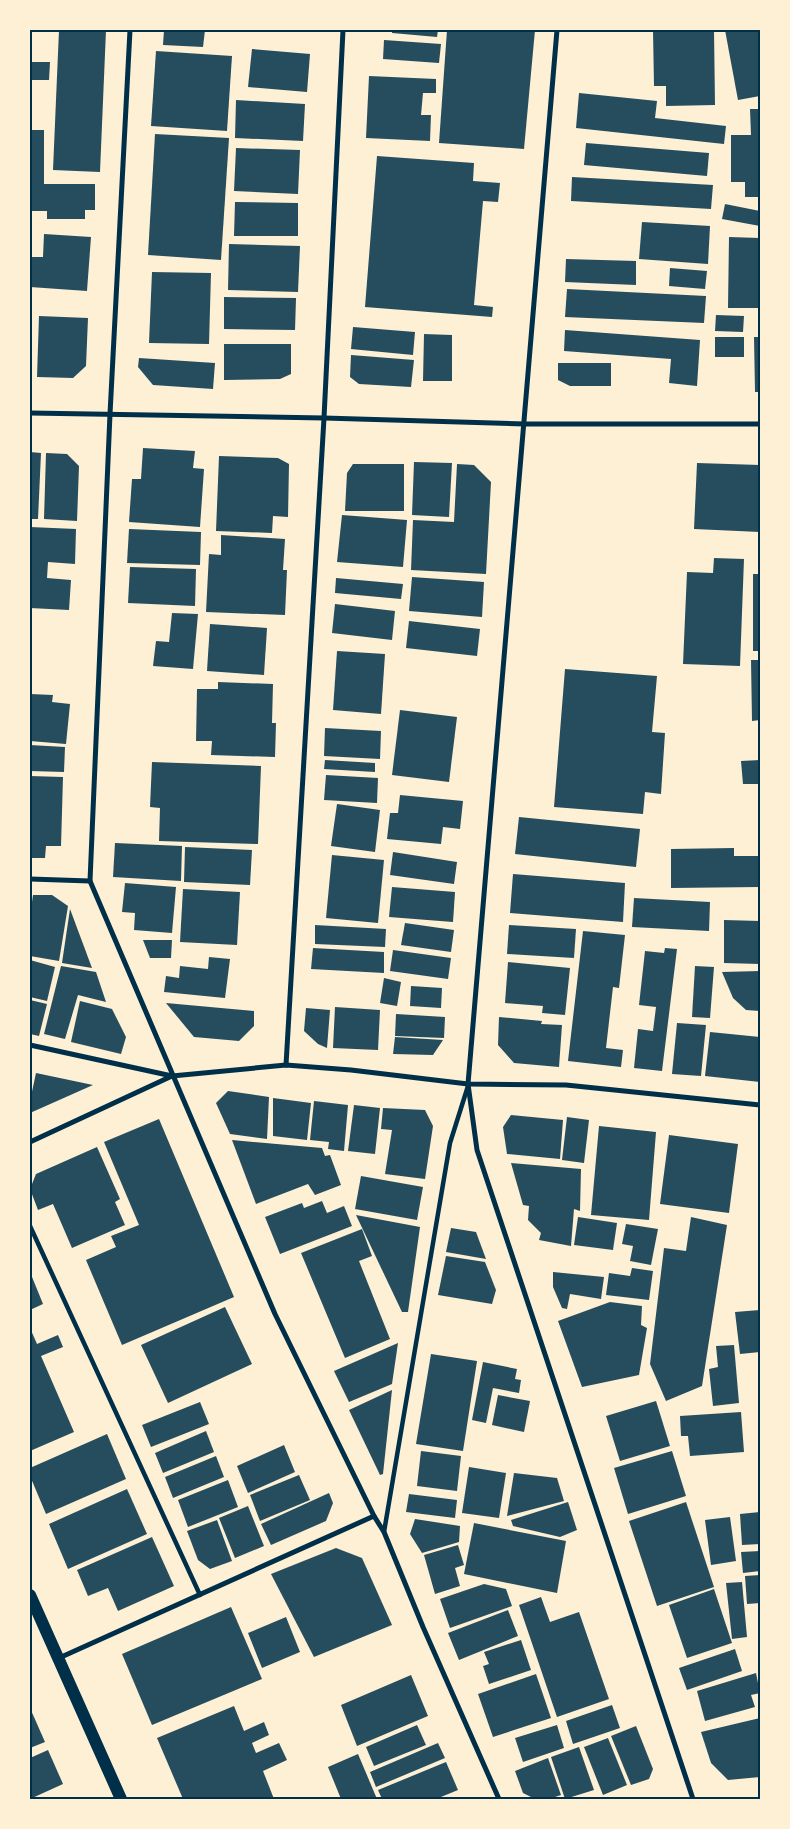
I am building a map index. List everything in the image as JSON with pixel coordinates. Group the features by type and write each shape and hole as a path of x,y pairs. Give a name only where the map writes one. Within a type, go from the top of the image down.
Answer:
{"main road":[{"path":"30,1595 120,1799"}],"street":[{"path":"130,30 110,414 90,881 275,1314 374,1516 384,1532 423,1627 499,1799"},
{"path":"286,1065 324,418 343,30"},
{"path":"384,1532 450,1143 468,1084 557,30"},
{"path":"30,413 324,418 525,424 760,424"},
{"path":"30,879 90,881"},
{"path":"30,1045 172,1076 286,1065 351,1070 468,1084 566,1085 760,1105"},
{"path":"30,1142 172,1076"},
{"path":"468,1084 477,1150 693,1799"},
{"path":"30,1226 200,1595"},
{"path":"58,1658 374,1516"}],"building":[{"path":"59,30 106,30 100,172 53,170"},
{"path":"164,30 205,30 203,47 163,45"},
{"path":"392,30 438,30 437,37 392,33"},
{"path":"447,30 535,30 524,149 439,143"},
{"path":"653,30 714,30 715,105 666,106 666,86 654,86"},
{"path":"725,30 760,30 760,96 738,100"},
{"path":"384,40 441,44 439,63 383,59"},
{"path":"252,49 310,54 307,92 248,87"},
{"path":"156,51 232,56 227,131 151,126"},
{"path":"30,62 50,62 49,80 30,80"},
{"path":"369,76 436,79 436,93 423,93 421,115 431,115 430,141 366,138"},
{"path":"579,93 657,101 655,118 726,126 724,144 576,128"},
{"path":"236,100 305,104 303,141 235,138"},
{"path":"750,109 760,109 760,197 745,197 745,182 731,182 731,135 751,135"},
{"path":"30,130 44,130 44,184 95,184 95,210 85,210 85,219 47,219 47,211 30,211"},
{"path":"155,134 229,138 221,260 148,255"},
{"path":"586,143 709,153 707,176 584,165"},
{"path":"236,148 300,150 298,194 234,191"},
{"path":"377,156 474,163 473,181 500,183 498,202 483,201 474,305 493,307 492,317 365,307"},
{"path":"572,177 713,185 711,209 571,201"},
{"path":"235,202 298,203 298,236 234,236"},
{"path":"725,204 760,211 760,226 722,219"},
{"path":"642,222 710,226 708,264 639,259"},
{"path":"44,234 91,237 87,291 30,287 30,257 43,257"},
{"path":"729,237 760,238 760,308 728,308"},
{"path":"229,244 300,246 298,292 228,290"},
{"path":"566,259 636,261 636,285 565,282"},
{"path":"670,268 707,271 705,289 669,286"},
{"path":"152,272 211,273 209,344 149,343"},
{"path":"567,289 706,296 704,323 565,317"},
{"path":"224,297 296,298 295,330 224,329"},
{"path":"716,315 744,316 743,332 715,331"},
{"path":"39,316 88,318 86,366 73,378 37,377"},
{"path":"353,327 415,332 413,355 351,349"},
{"path":"565,330 700,340 697,386 669,383 671,359 564,351"},
{"path":"424,334 452,335 452,381 423,381"},
{"path":"715,337 744,337 744,357 715,357"},
{"path":"754,337 760,337 760,392 755,392"},
{"path":"224,344 291,344 291,374 280,379 224,380"},
{"path":"351,355 414,360 411,387 359,384 350,377"},
{"path":"139,358 215,363 213,389 153,385 138,367"},
{"path":"558,363 611,363 611,386 570,386 558,380"},
{"path":"143,448 195,451 193,468 204,469 200,527 129,522 132,479 141,479"},
{"path":"30,452 41,453 38,519 30,519"},
{"path":"46,453 67,454 79,466 77,521 44,519"},
{"path":"219,456 278,458 289,464 288,517 273,516 272,533 216,531"},
{"path":"414,462 452,463 449,517 412,515"},
{"path":"697,463 760,465 760,532 694,529"},
{"path":"353,464 404,464 404,511 345,511 347,473"},
{"path":"457,464 474,465 491,482 486,574 411,570 413,520 454,522"},
{"path":"342,515 407,520 403,567 337,562"},
{"path":"30,527 76,529 75,564 48,562 47,578 71,580 69,610 30,608"},
{"path":"129,529 201,532 200,565 127,563"},
{"path":"221,535 285,539 283,570 287,570 285,615 206,612 209,554 221,555"},
{"path":"714,558 744,559 740,666 683,664 687,572 713,573"},
{"path":"130,567 196,569 195,606 128,603"},
{"path":"753,574 760,574 760,651 753,651"},
{"path":"412,577 484,582 482,617 409,611"},
{"path":"336,578 403,584 401,599 335,593"},
{"path":"335,604 395,611 392,640 332,633"},
{"path":"172,613 198,614 193,669 153,666 156,641 169,642"},
{"path":"409,621 480,629 477,656 406,648"},
{"path":"210,624 267,628 264,675 207,671"},
{"path":"337,651 385,654 381,714 333,710"},
{"path":"751,660 760,660 760,720 752,721"},
{"path":"565,669 657,676 652,732 665,733 661,794 645,792 643,814 554,807"},
{"path":"218,682 273,684 272,723 276,723 275,757 211,755 212,741 196,741 197,689 218,689"},
{"path":"30,694 53,695 52,702 70,704 66,744 30,741"},
{"path":"400,710 457,717 449,782 392,775"},
{"path":"325,728 381,731 380,759 324,756"},
{"path":"30,745 65,747 64,772 30,771"},
{"path":"325,760 375,763 375,772 324,769"},
{"path":"760,760 760,784 743,784 741,761"},
{"path":"152,762 261,766 258,844 159,841 160,808 150,807"},
{"path":"326,775 378,778 377,803 324,800"},
{"path":"30,776 63,777 61,846 46,846 45,858 30,858"},
{"path":"400,795 463,801 460,829 443,827 441,844 387,839 390,813 398,813"},
{"path":"337,804 380,810 375,852 331,846"},
{"path":"519,817 640,829 636,867 515,854"},
{"path":"115,843 182,846 181,881 113,877"},
{"path":"185,847 252,850 250,885 184,882"},
{"path":"734,848 734,856 760,856 760,887 671,888 671,849"},
{"path":"393,852 457,862 454,884 390,875"},
{"path":"332,855 384,860 378,923 326,918"},
{"path":"513,874 625,883 623,922 510,913"},
{"path":"125,883 176,887 172,933 134,930 135,913 122,912"},
{"path":"392,887 455,892 453,922 389,917"},
{"path":"183,889 240,892 237,945 180,942"},
{"path":"33,895 52,895 68,906 59,961 30,956 30,916"},
{"path":"634,898 710,902 709,931 632,927"},
{"path":"70,909 92,968 62,963"},
{"path":"724,920 760,921 760,964 724,963"},
{"path":"405,923 454,930 451,952 401,945"},
{"path":"315,925 386,929 385,947 315,944"},
{"path":"509,925 576,929 574,958 507,954"},
{"path":"583,931 625,935 619,988 613,987 606,1048 623,1050 621,1067 568,1061"},
{"path":"143,940 172,940 171,958 150,958"},
{"path":"313,948 384,952 384,973 311,969"},
{"path":"665,948 677,949 662,1071 634,1068 638,1029 653,1031 656,1007 639,1005 645,951 664,953"},
{"path":"393,950 451,958 448,979 390,971"},
{"path":"209,957 230,959 225,998 164,992 166,976 179,978 180,966 208,969"},
{"path":"30,960 55,967 47,1001 30,997"},
{"path":"508,962 570,968 565,1015 542,1013 543,1006 505,1003"},
{"path":"61,966 96,972 106,1002 78,995 65,1039 44,1034"},
{"path":"695,966 714,967 710,1018 692,1017"},
{"path":"760,971 760,1011 746,1010 733,998 722,972"},
{"path":"384,978 401,982 397,1006 380,1003"},
{"path":"411,986 442,988 441,1008 410,1006"},
{"path":"30,1000 47,1004 39,1036 30,1034"},
{"path":"80,1001 112,1009 126,1037 121,1054 71,1042"},
{"path":"166,1003 254,1011 254,1026 239,1041 194,1037"},
{"path":"335,1007 380,1010 378,1050 333,1048"},
{"path":"306,1008 330,1010 327,1048 318,1044 304,1031"},
{"path":"396,1014 445,1017 444,1038 395,1036"},
{"path":"499,1017 542,1021 541,1024 562,1025 559,1067 514,1063 498,1045"},
{"path":"677,1023 706,1025 701,1076 672,1074"},
{"path":"710,1032 760,1037 760,1082 705,1076"},
{"path":"395,1037 443,1040 433,1055 393,1054"},
{"path":"36,1073 93,1085 30,1113 30,1101"},
{"path":"228,1091 269,1097 267,1139 230,1134 216,1103"},
{"path":"273,1098 311,1103 307,1140 273,1136"},
{"path":"314,1101 348,1105 344,1151 328,1149 329,1142 310,1140"},
{"path":"354,1105 380,1108 375,1154 348,1151"},
{"path":"383,1108 425,1110 433,1126 425,1179 385,1174 392,1130 381,1129"},
{"path":"511,1115 563,1120 560,1159 507,1154 503,1127"},
{"path":"567,1117 589,1120 584,1163 562,1160"},
{"path":"159,1119 234,1297 122,1345 86,1260 116,1247 111,1236 139,1225 104,1142"},
{"path":"599,1126 656,1132 649,1220 591,1215"},
{"path":"669,1135 738,1144 729,1213 660,1204"},
{"path":"232,1140 322,1148 325,1156 330,1155 341,1185 315,1195 308,1184 256,1204"},
{"path":"97,1147 120,1199 115,1202 125,1225 72,1248 53,1204 38,1210 30,1189 36,1174"},
{"path":"511,1163 581,1169 580,1211 574,1209 571,1246 539,1240 541,1233 528,1220 529,1206 523,1205"},
{"path":"361,1176 423,1187 417,1220 355,1209"},
{"path":"322,1201 327,1213 344,1206 352,1226 280,1254 265,1217 302,1203 304,1208"},
{"path":"356,1215 420,1227 408,1312 402,1312"},
{"path":"578,1217 617,1223 613,1250 574,1245"},
{"path":"691,1217 727,1225 702,1386 666,1401 650,1364 664,1248 686,1251"},
{"path":"626,1224 658,1229 651,1265 630,1261 633,1246 622,1244"},
{"path":"451,1228 476,1232 486,1259 446,1252"},
{"path":"362,1229 372,1256 359,1261 390,1339 345,1358 301,1253"},
{"path":"446,1256 485,1262 496,1290 492,1304 438,1295"},
{"path":"632,1268 653,1271 649,1300 606,1295 609,1273 630,1276"},
{"path":"30,1272 43,1304 30,1310"},
{"path":"553,1272 604,1277 601,1299 570,1294 567,1309 562,1308 553,1287"},
{"path":"610,1302 642,1306 641,1325 647,1328 639,1375 582,1387 558,1321"},
{"path":"225,1307 252,1364 168,1403 141,1345"},
{"path":"760,1310 760,1352 740,1354 735,1312"},
{"path":"30,1328 37,1344 58,1335 63,1347 41,1356 74,1432 30,1451"},
{"path":"398,1343 392,1384 349,1402 334,1371"},
{"path":"734,1345 739,1403 713,1406 709,1369 718,1367 716,1346"},
{"path":"431,1354 477,1361 463,1451 416,1444"},
{"path":"483,1362 517,1369 515,1379 521,1380 519,1393 493,1388 486,1423 472,1420"},
{"path":"392,1390 383,1474 380,1475 349,1410"},
{"path":"498,1395 530,1401 524,1432 492,1425"},
{"path":"656,1401 670,1446 620,1461 606,1416"},
{"path":"200,1402 209,1424 151,1447 142,1425"},
{"path":"741,1412 744,1452 690,1456 688,1436 681,1436 680,1416"},
{"path":"206,1431 214,1452 163,1473 155,1453"},
{"path":"107,1434 126,1479 46,1514 30,1476 30,1468"},
{"path":"284,1445 295,1472 248,1493 237,1466"},
{"path":"421,1451 461,1456 457,1491 417,1486"},
{"path":"672,1451 686,1496 628,1514 614,1468"},
{"path":"216,1456 224,1477 173,1498 165,1477"},
{"path":"469,1467 506,1473 499,1518 462,1513"},
{"path":"514,1473 557,1478 564,1501 507,1516"},
{"path":"299,1475 310,1500 260,1521 250,1495"},
{"path":"228,1480 238,1507 188,1527 178,1500"},
{"path":"127,1489 147,1534 68,1569 49,1524"},
{"path":"329,1493 333,1503 326,1521 271,1545 261,1524"},
{"path":"409,1494 457,1500 455,1518 406,1512"},
{"path":"568,1502 577,1530 560,1537 513,1526 511,1520"},
{"path":"686,1502 714,1587 657,1606 629,1521"},
{"path":"248,1506 264,1546 235,1558 219,1518"},
{"path":"760,1512 760,1544 742,1545 740,1514"},
{"path":"730,1517 736,1561 711,1565 705,1520"},
{"path":"415,1519 460,1526 459,1542 422,1553 410,1534"},
{"path":"217,1520 232,1561 210,1569 198,1560 187,1531"},
{"path":"474,1523 566,1541 557,1593 464,1574"},
{"path":"152,1537 174,1586 118,1611 108,1588 88,1596 77,1570"},
{"path":"458,1545 464,1565 455,1568 460,1586 435,1594 424,1555"},
{"path":"336,1548 362,1558 392,1625 314,1657 271,1574"},
{"path":"760,1551 760,1571 743,1573 741,1552"},
{"path":"760,1575 760,1603 747,1604 745,1576"},
{"path":"742,1582 747,1637 732,1639 726,1583"},
{"path":"484,1584 506,1589 512,1606 450,1628 440,1599"},
{"path":"714,1589 732,1643 687,1658 669,1605"},
{"path":"541,1597 550,1622 579,1612 609,1699 557,1717 519,1605"},
{"path":"231,1607 262,1679 152,1725 122,1654"},
{"path":"508,1610 518,1636 459,1660 448,1633"},
{"path":"286,1617 300,1652 262,1668 248,1633"},
{"path":"521,1640 531,1670 489,1684 483,1666 489,1664 484,1652"},
{"path":"735,1649 742,1671 687,1690 679,1668"},
{"path":"756,1673 760,1693 751,1695 755,1707 705,1721 697,1691"},
{"path":"536,1674 551,1718 493,1737 478,1694"},
{"path":"411,1675 428,1716 357,1746 341,1705"},
{"path":"612,1705 620,1728 573,1744 566,1721"},
{"path":"234,1706 244,1731 264,1722 269,1735 252,1743 256,1753 279,1743 287,1760 263,1771 274,1799 183,1799 157,1738"},
{"path":"30,1708 45,1742 30,1748"},
{"path":"760,1718 760,1777 728,1780 711,1763 701,1732"},
{"path":"417,1725 426,1745 374,1766 366,1747"},
{"path":"557,1725 564,1748 523,1762 515,1738"},
{"path":"636,1726 653,1769 649,1779 631,1785 611,1736"},
{"path":"608,1738 627,1785 603,1795 584,1747"},
{"path":"438,1743 445,1758 376,1787 370,1772"},
{"path":"579,1747 594,1790 565,1799 551,1757"},
{"path":"48,1750 63,1784 30,1799 30,1758"},
{"path":"358,1754 377,1799 341,1799 328,1767"},
{"path":"548,1758 561,1795 549,1799 535,1799 523,1793 515,1771"},
{"path":"446,1762 458,1790 436,1799 382,1799 378,1790"}]}
